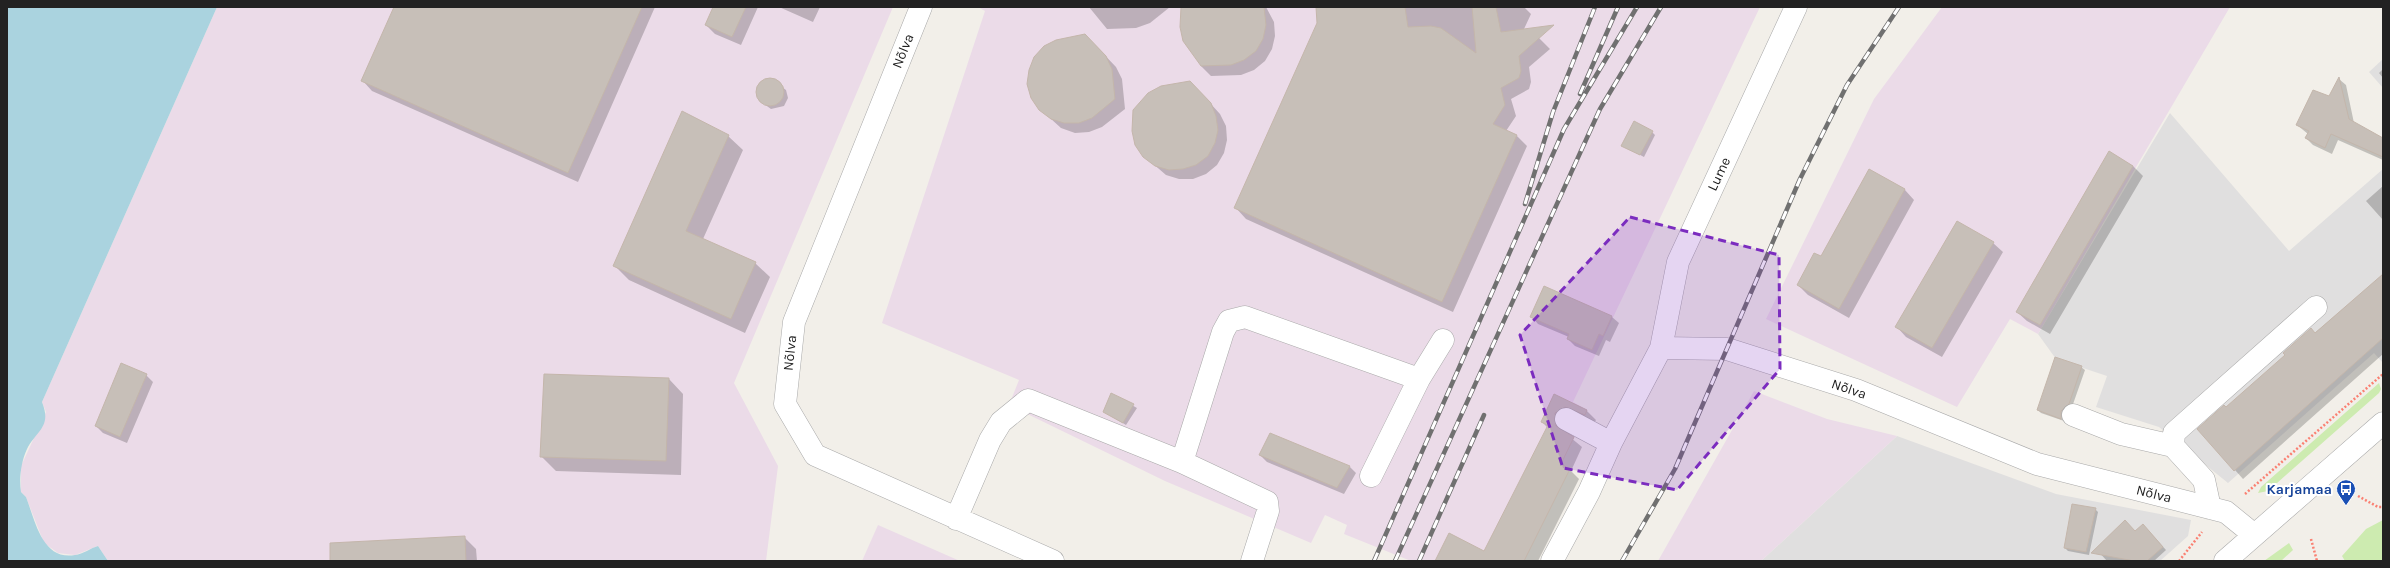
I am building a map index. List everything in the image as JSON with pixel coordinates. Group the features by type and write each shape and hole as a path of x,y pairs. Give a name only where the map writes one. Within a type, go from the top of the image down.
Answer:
{"street":[{"name":"Nõlva","path":"921,7 794,322 785,404 815,455 1053,561"},
{"name":"Lume","path":"1661,348 1678,262 1796,7"},
{"path":"2173,446 2174,433 2316,307"},
{"path":"1182,462 1223,332 1229,321 1245,317 1419,380"},
{"path":"1371,476 1419,380 1443,340"},
{"name":"Nõlva","path":"1661,348 1727,349 1856,390 2037,464 2218,510 2253,534"},
{"path":"1552,561 1589,492 1611,443 1661,348"},
{"path":"956,519 990,440 1001,422 1028,400 1182,462 1267,502 1268,511 1252,561"},
{"path":"2073,415 2121,434 2173,446 2204,480 2218,510"},
{"path":"1566,419 1611,443"},
{"path":"2225,561 2253,534 2383,423"}],"path":[{"path":"2179,561 2188,553 2198,535 2218,510 2383,374"},
{"path":"2358,496 2378,507 2383,507"},
{"path":"2311,539 2317,561"}],"highlighted area":[{"path":"1630,217 1779,255 1780,369 1677,490 1563,468 1520,335"}],"shaded area":[{"path":"217,7 893,7 734,383 778,466 766,561 108,561 98,546 75,555 58,553 44,543 26,497 21,492 21,466 46,412 42,402"},
{"path":"978,7 1760,7 1573,402 1587,410 1569,448 1553,460 1570,469 1524,561 1411,561 1344,534 1347,525 1325,515 1311,543 1165,481 1009,405 1019,380 882,323 985,11"},
{"path":"1942,7 2230,7 2038,334 2010,319 1957,407 1766,319 1874,99"},
{"path":"2383,59 2383,88 2369,72"},
{"path":"2170,113 2289,251 2383,169 2383,363 2374,353 2228,483 2159,427 2096,407 2107,376 2056,359 2038,334"},
{"path":"1754,391 1827,419 1897,436 1761,561 1658,561"},
{"path":"1897,436 2056,494 2191,520 2188,536 2160,561 1761,561"},
{"path":"878,525 960,561 862,561"}],"green space":[{"path":"2379,383 2381,389 2379,393 2268,491 2258,493 2261,487"},
{"path":"2383,520 2383,561 2345,561 2342,556 2366,529"},
{"path":"2289,543 2293,550 2281,561 2264,561"}],"water":[{"path":"7,7 217,7 42,402 45,410 44,423 27,449 22,465 20,476 21,492 26,497 37,527 47,545 55,552 64,555 75,555 98,546 108,561 7,561"}],"building":[{"path":"394,7 642,7 568,173 361,81"},
{"path":"713,7 746,7 732,37 705,25"},
{"path":"1181,7 1264,7 1266,25 1263,39 1256,51 1244,60 1231,65 1201,66 1183,41 1180,27"},
{"path":"1316,7 1405,7 1408,27 1431,26 1441,28 1476,53 1472,7 1496,7 1501,32 1554,25 1519,56 1521,71 1519,78 1501,88 1505,105 1493,124 1517,135 1442,302 1234,208 1317,23"},
{"path":"1085,34 1106,56 1112,69 1115,99 1092,118 1079,123 1064,123 1051,119 1039,110 1031,98 1027,84 1029,70 1034,57 1044,46 1056,40"},
{"path":"2339,77 2349,119 2383,138 2383,157 2331,134 2325,148 2305,138 2309,131 2296,125 2313,90 2329,96"},
{"path":"770,78 780,82 784,92 780,102 770,106 760,102 756,92 760,82"},
{"path":"1190,81 1211,103 1216,116 1218,130 1215,143 1208,156 1196,165 1183,169 1169,170 1155,166 1143,157 1135,145 1132,131 1133,110 1148,93 1161,86"},
{"path":"682,111 729,135 686,231 756,262 731,319 613,266"},
{"path":"1634,121 1653,131 1640,155 1621,146"},
{"path":"2109,151 2133,166 2040,325 2016,312"},
{"path":"1869,169 1905,189 1839,309 1797,285 1814,253 1821,256"},
{"path":"1957,221 1994,242 1932,348 1895,327"},
{"path":"2383,274 2383,338 2234,471 2197,429 2224,405 2226,407 2285,355 2283,353 2311,328 2315,333"},
{"path":"1544,286 1612,316 1603,336 1599,334 1592,350 1567,339 1569,334 1530,317"},
{"path":"2055,357 2082,366 2069,404 2061,411 2061,419 2037,410"},
{"path":"121,363 147,374 120,437 95,426"},
{"path":"544,374 669,378 666,461 540,457"},
{"path":"1111,393 1134,404 1123,423 1103,412"},
{"path":"1554,394 1587,410 1585,415 1565,407 1555,413 1556,426 1574,437 1561,464 1570,469 1524,561 1435,561 1449,533 1484,551 1548,425 1541,422"},
{"path":"1270,433 1350,466 1337,488 1259,455"},
{"path":"2072,504 2096,508 2086,552 2064,548"},
{"path":"2125,520 2135,531 2143,524 2163,547 2147,561 2134,561 2091,553"},
{"path":"465,536 466,561 330,561 330,543"}],"railway":[{"path":"1525,204 1553,112 1595,7"},
{"path":"1580,94 1618,7"},
{"path":"1374,561 1564,129 1637,7"},
{"path":"1395,561 1600,109 1661,7"},
{"path":"1622,561 1675,469 1800,179 1847,85 1899,7"},
{"path":"1419,561 1484,415"}],"place":[{"name":"Karjamaa","path":"2346,506"}]}
